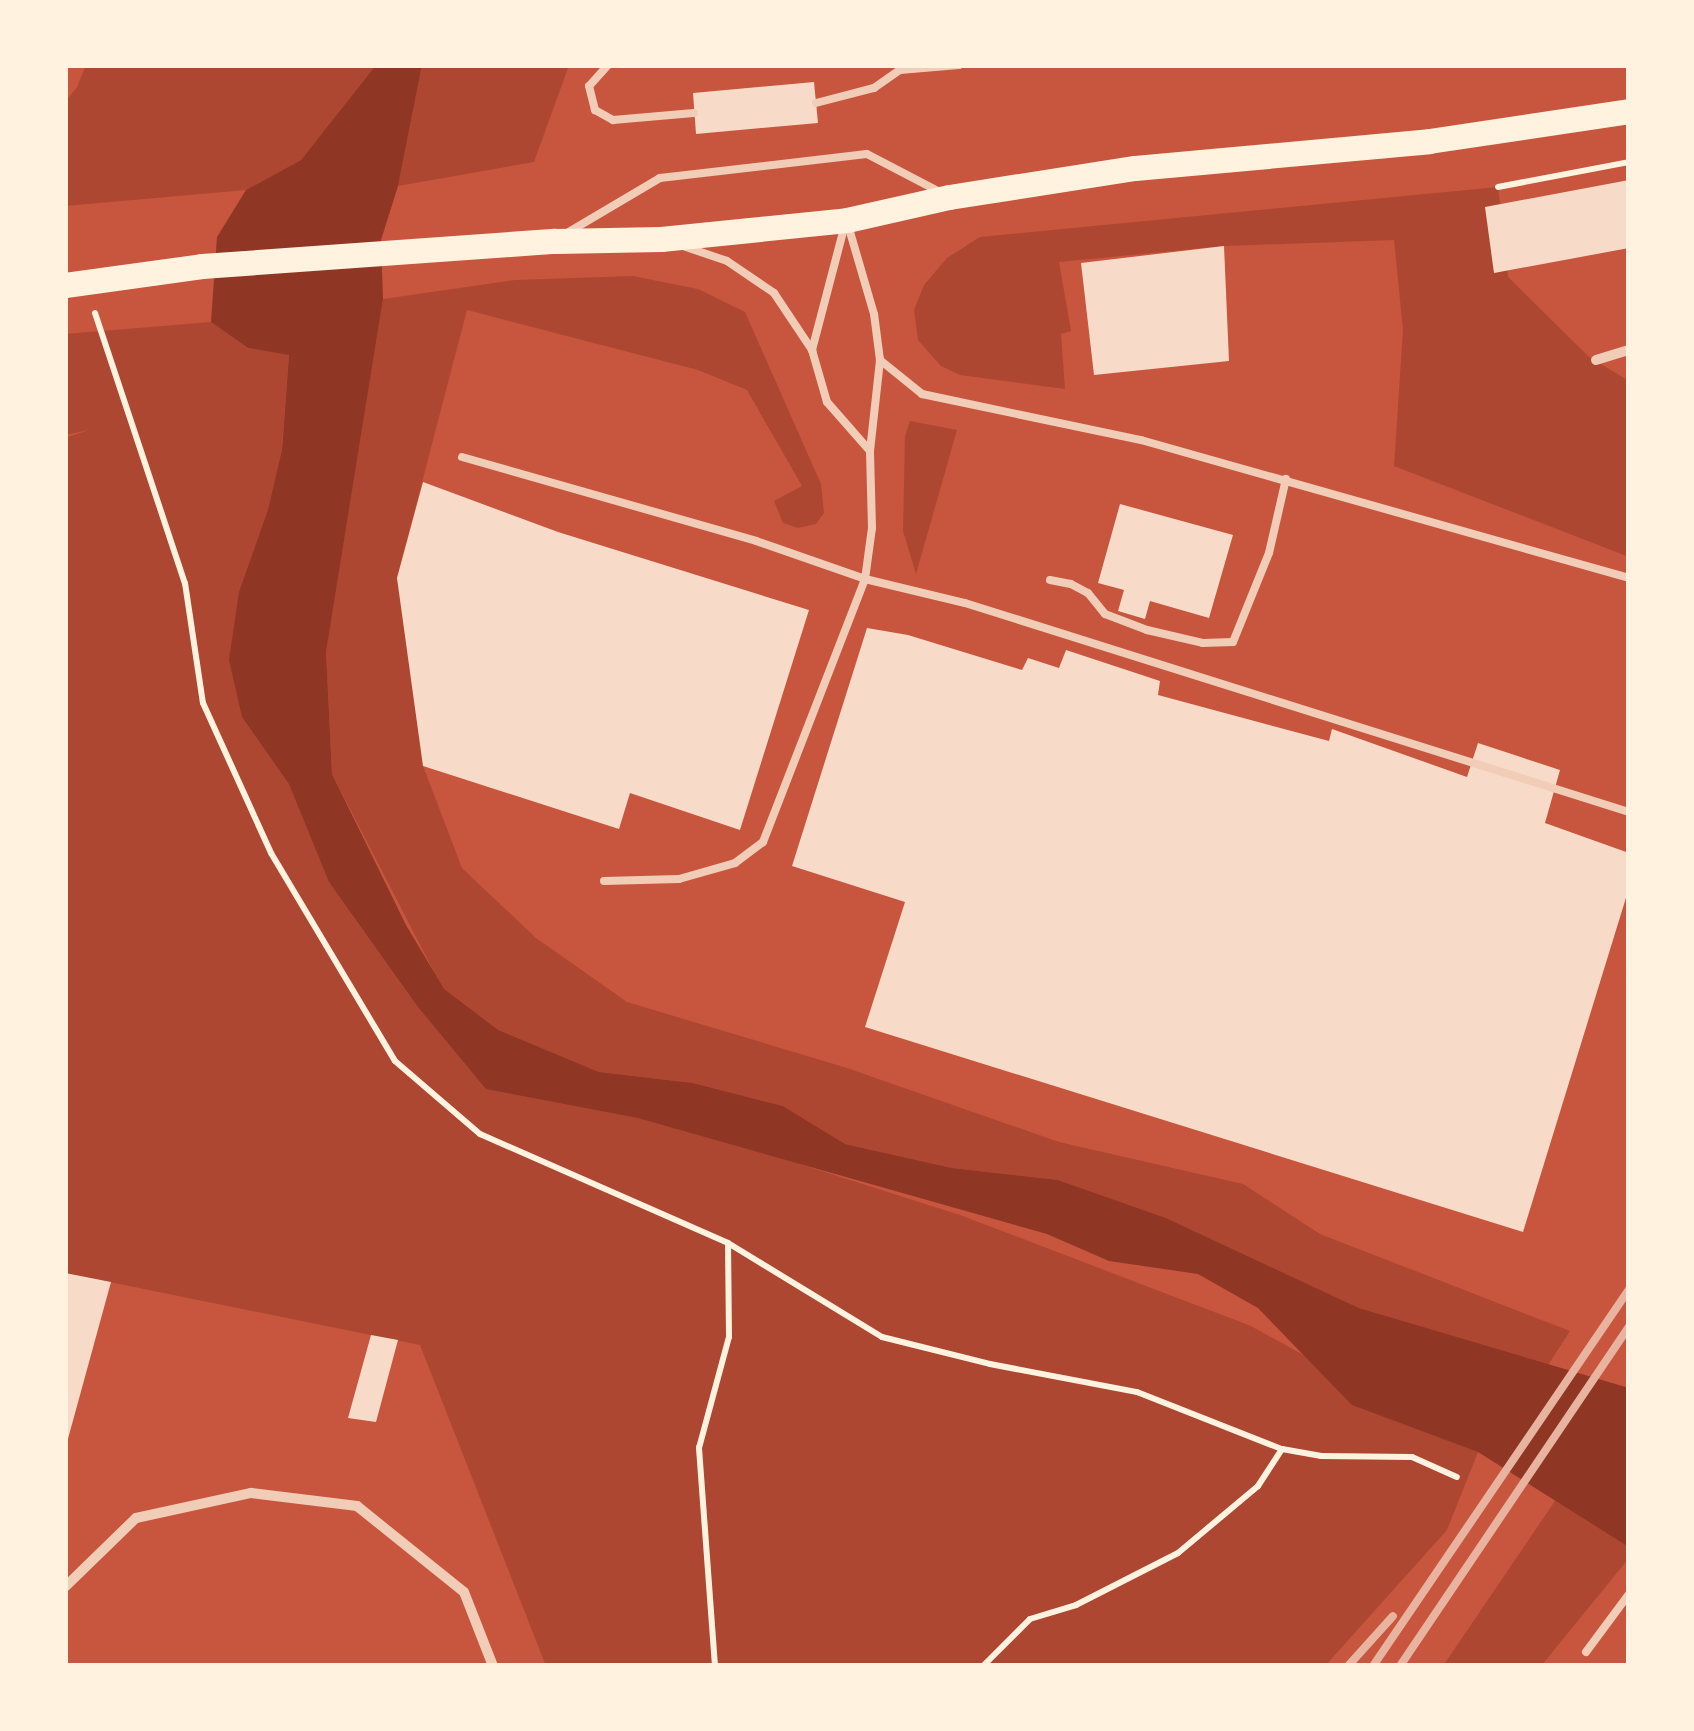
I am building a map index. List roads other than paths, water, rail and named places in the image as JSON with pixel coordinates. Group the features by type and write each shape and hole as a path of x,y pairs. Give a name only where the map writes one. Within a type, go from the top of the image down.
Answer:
{"main road":[{"path":"65,285 202,266 554,241 661,239 846,220 949,197 1134,168 1429,141 1629,111"}],"street":[{"path":"1596,360 1629,350"},
{"path":"65,1587 136,1518 251,1493 357,1506 464,1592 493,1666"}],"lane":[{"path":"608,65 589,86 595,110 613,120 694,114"},
{"path":"816,102 874,88 895,68 959,65"},
{"path":"554,241 660,178 868,154 949,197"},
{"path":"812,350 846,220"},
{"path":"604,881 679,879 735,863 763,842 865,578 872,528 870,451 880,360 874,314 846,220"},
{"path":"661,239 727,262 774,293 812,350 827,402 870,451"},
{"path":"880,360 922,394 1141,440 1249,468 1629,578"},
{"path":"462,457 756,541 865,578 964,603 1629,812"},
{"path":"1050,580 1071,584 1088,593 1105,614 1147,630 1203,644 1233,642 1268,553 1286,479"},
{"path":"1586,1652 1629,1594"}],"railway":[{"path":"1373,1666 1629,1290"},
{"path":"1400,1666 1629,1327"},
{"path":"1348,1666 1393,1616"}]}
